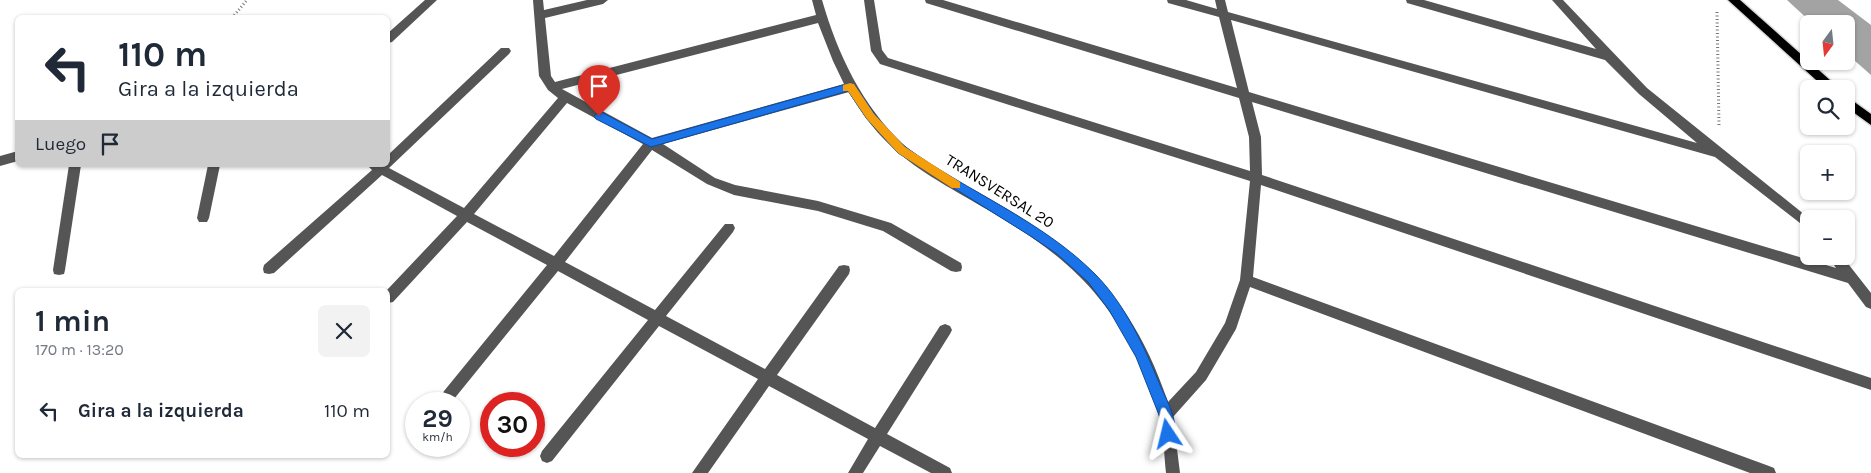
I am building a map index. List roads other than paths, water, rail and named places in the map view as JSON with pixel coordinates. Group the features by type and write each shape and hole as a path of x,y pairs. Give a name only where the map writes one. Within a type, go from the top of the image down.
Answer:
{"main road":[{"path":"1733,0 1824,80"},
{"path":"1855,108 1871,122"}],"street":[{"path":"390,37 432,0"},
{"path":"538,0 542,60 545,76 552,87 565,97 651,143 711,181 734,190 818,206 887,227 956,267"},
{"path":"540,15 603,0"},
{"name":"TRANSVERSAL 20","path":"817,0 821,18 850,87 871,117 902,150 1036,233 1061,251 1092,279 1113,306 1142,354 1166,415 1173,473"},
{"path":"869,0 877,51 884,61 1256,178 1871,384"},
{"path":"930,0 1854,280"},
{"path":"1172,0 1720,154"},
{"path":"1166,415 1201,376 1231,325 1246,280 1256,178 1254,137 1226,15 1220,0"},
{"path":"1411,0 1606,56"},
{"path":"1557,0 1606,56 1642,90 1720,154 1767,189 1800,218"},
{"path":"552,87 821,18"},
{"path":"390,157 505,51"},
{"path":"451,392 556,264 651,143 850,87"},
{"path":"390,296 465,216 565,97"},
{"path":"0,161 15,157"},
{"path":"58,270 75,167"},
{"path":"203,218 214,167"},
{"path":"270,269 379,167"},
{"path":"384,167 465,216 944,473"},
{"path":"547,456 729,228"},
{"path":"1842,265 1871,304"},
{"path":"699,473 844,270"},
{"path":"1246,280 1770,473"},
{"path":"855,473 944,330"}]}
